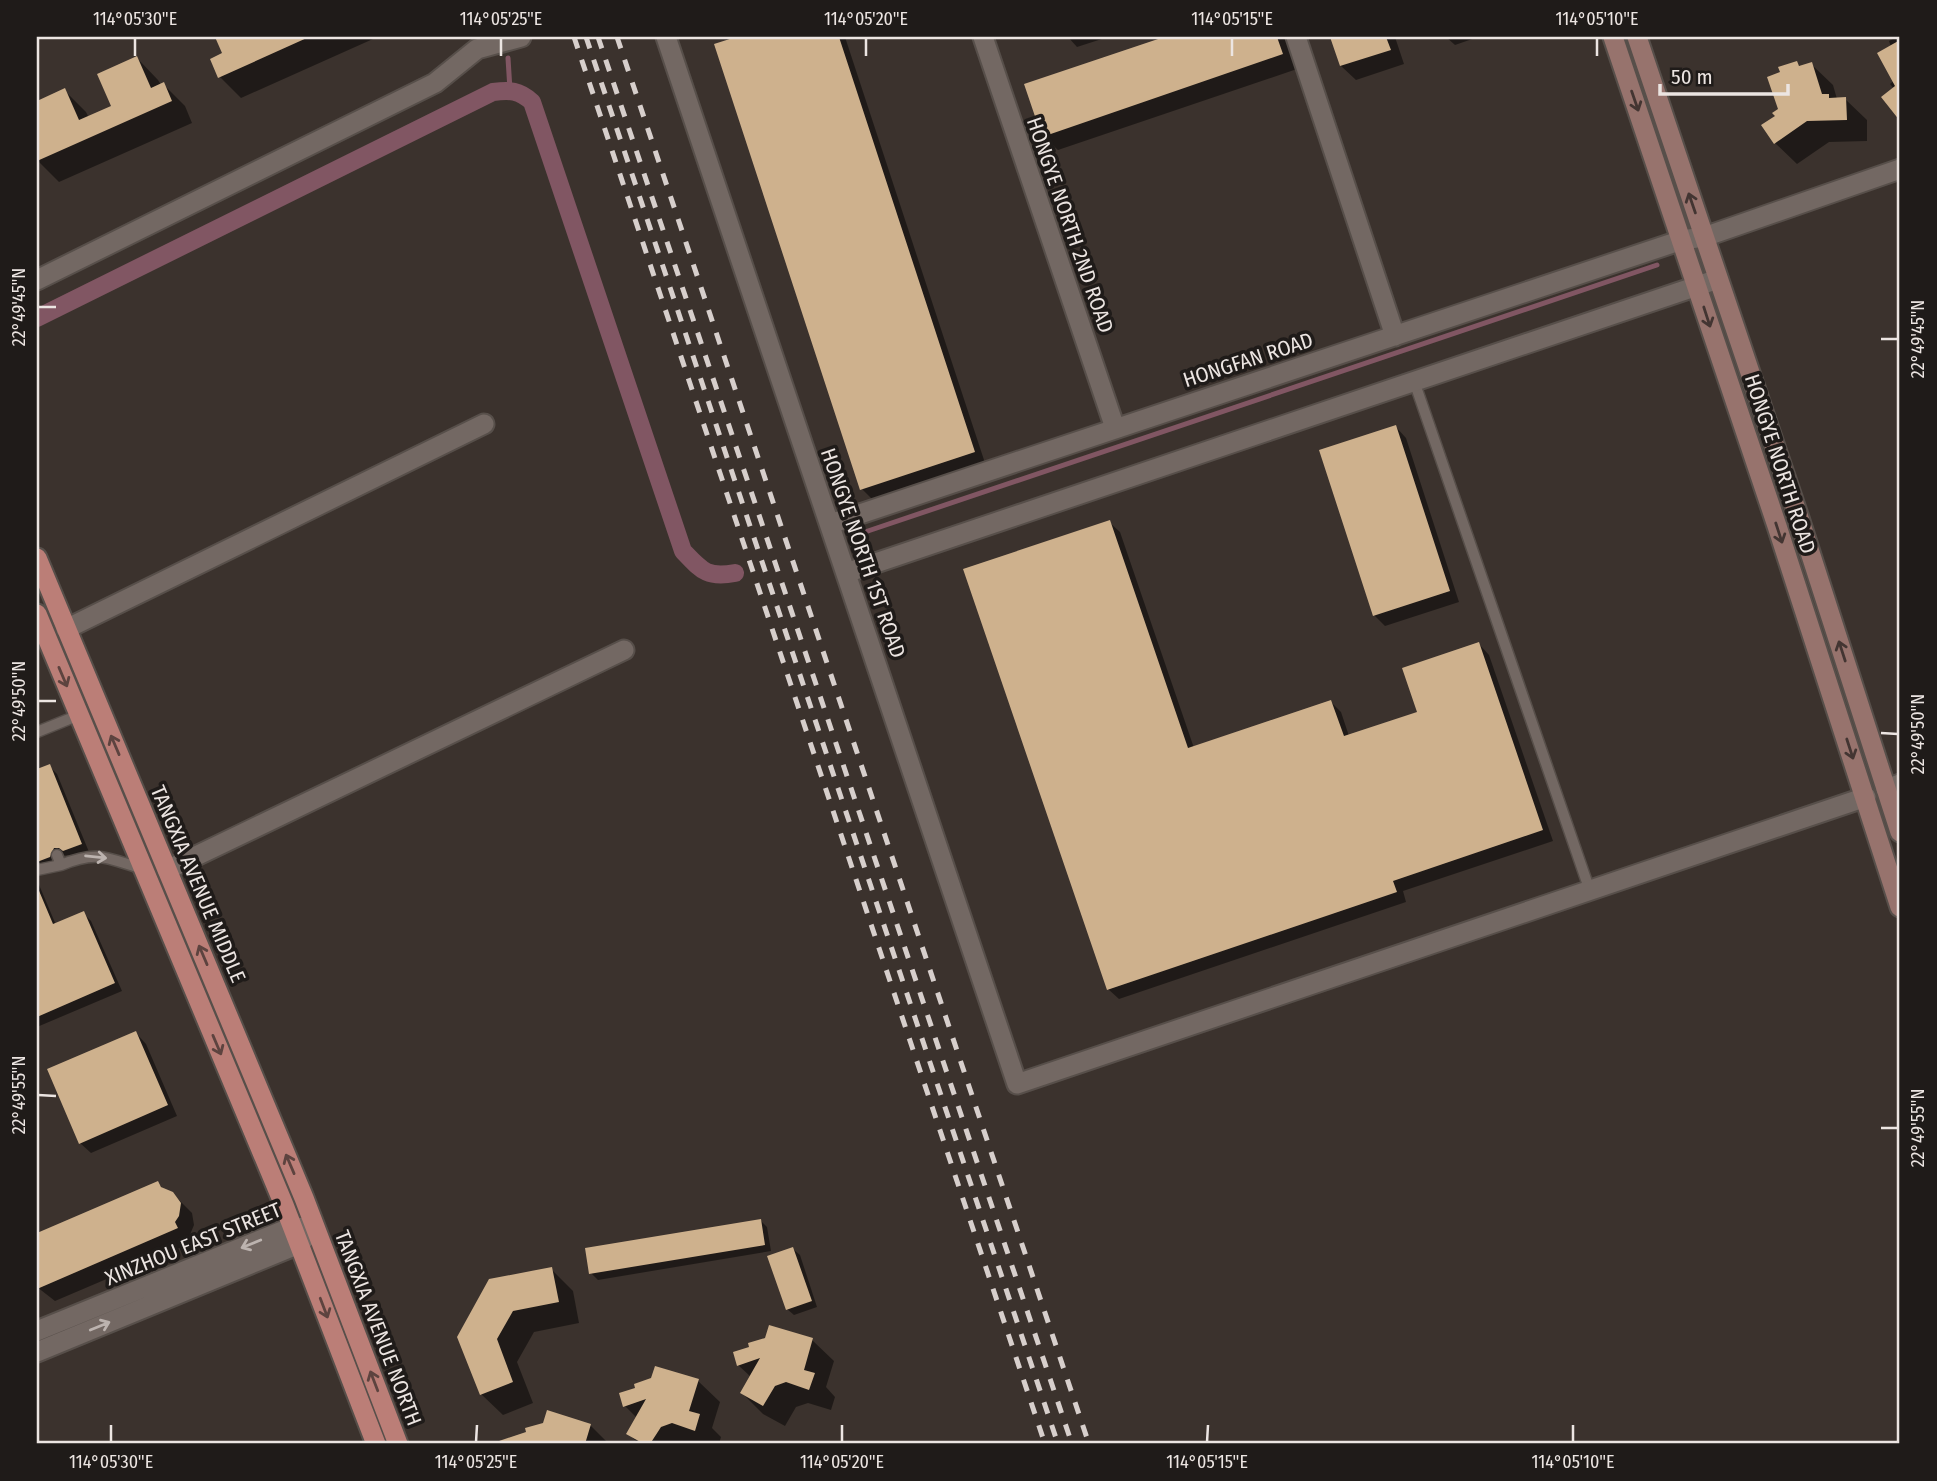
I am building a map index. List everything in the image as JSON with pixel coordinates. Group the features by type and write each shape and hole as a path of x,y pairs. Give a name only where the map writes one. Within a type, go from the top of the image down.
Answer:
{"main road":[{"name":"HONGYE NORTH ROAD","path":"1613,37 1866,797 1900,907"},
{"name":"HONGYE NORTH ROAD","path":"1637,37 1799,518 1893,786 1900,832"},
{"name":"TANGXIA AVENUE MIDDLE","path":"37,558 316,1228"},
{"name":"TANGXIA AVENUE MIDDLE","path":"37,614 296,1236"},
{"name":"TANGXIA AVENUE NORTH","path":"316,1228 398,1444"},
{"name":"TANGXIA AVENUE NORTH","path":"296,1236 376,1444"}],"street":[{"path":"37,280 435,83 476,43 521,37"},
{"name":"HONGYE NORTH 1ST ROAD","path":"666,37 1017,1084 1590,891"},
{"name":"HONGYE NORTH 2ND ROAD","path":"983,37 1115,428"},
{"path":"1296,37 1395,336"},
{"name":"HONGFAN ROAD","path":"830,524 1682,240 1704,237 1900,169"},
{"path":"846,573 1696,284 1718,279"},
{"path":"66,629 484,424"},
{"path":"167,870 624,650"},
{"path":"1590,891 1866,797"},
{"name":"XINZHOU EAST STREET","path":"37,1331 316,1228"},
{"name":"XINZHOU EAST STREET","path":"37,1352 296,1236"}],"lane":[{"path":"1414,380 1590,891"},
{"path":"37,732 79,715"},
{"path":"37,870 59,860 95,855 143,869"}],"building":[{"path":"215,37 309,37 218,78 210,59 222,53"},
{"path":"736,37 839,37 975,452 860,490 714,44"},
{"path":"1164,37 1277,37 1283,54 1042,137 1024,84"},
{"path":"1330,37 1386,37 1391,50 1340,66"},
{"path":"1900,40 1900,121 1881,97 1895,86 1877,53"},
{"path":"137,56 151,88 164,82 172,101 37,161 37,101 65,88 79,120 111,106 97,74"},
{"path":"1797,61 1799,66 1812,62 1822,94 1829,94 1829,98 1846,97 1847,120 1807,121 1774,144 1761,125 1775,116 1772,113 1778,109 1767,77 1780,72 1778,67"},
{"path":"1396,425 1450,591 1373,616 1319,450"},
{"path":"1110,520 1188,748 1331,700 1344,736 1417,712 1402,668 1479,642 1543,830 1393,881 1397,892 1107,990 963,569"},
{"path":"50,764 82,844 63,851 54,848 50,857 37,862 37,769"},
{"path":"37,886 53,924 84,911 115,983 37,1017"},
{"path":"136,1031 168,1105 79,1144 47,1069"},
{"path":"158,1181 161,1187 173,1192 181,1203 175,1222 178,1228 37,1289 37,1233"},
{"path":"761,1219 765,1245 589,1274 585,1248"},
{"path":"793,1247 812,1301 786,1310 767,1256"},
{"path":"552,1267 559,1302 513,1311 497,1339 513,1382 480,1395 457,1337 489,1279"},
{"path":"769,1325 813,1338 804,1370 815,1373 809,1390 786,1382 775,1386 763,1406 740,1393 760,1358 737,1366 733,1352 749,1347 748,1343 765,1338"},
{"path":"655,1366 699,1379 689,1411 700,1414 695,1431 672,1423 661,1427 650,1444 644,1444 626,1434 646,1399 623,1407 619,1393 635,1388 634,1384 651,1378"},
{"path":"547,1410 591,1424 585,1444 499,1444 499,1441 526,1432 525,1428 543,1423"}],"waterway":[{"path":"508,58 510,90"},
{"path":"37,318 493,92 518,93 532,102 683,551 695,564 711,574 735,573"},
{"path":"862,533 1657,265"}],"railway":[{"path":"574,37 1045,1444"},
{"path":"586,37 1058,1444"},
{"path":"598,37 1072,1444"},
{"path":"617,37 1089,1444"}]}
